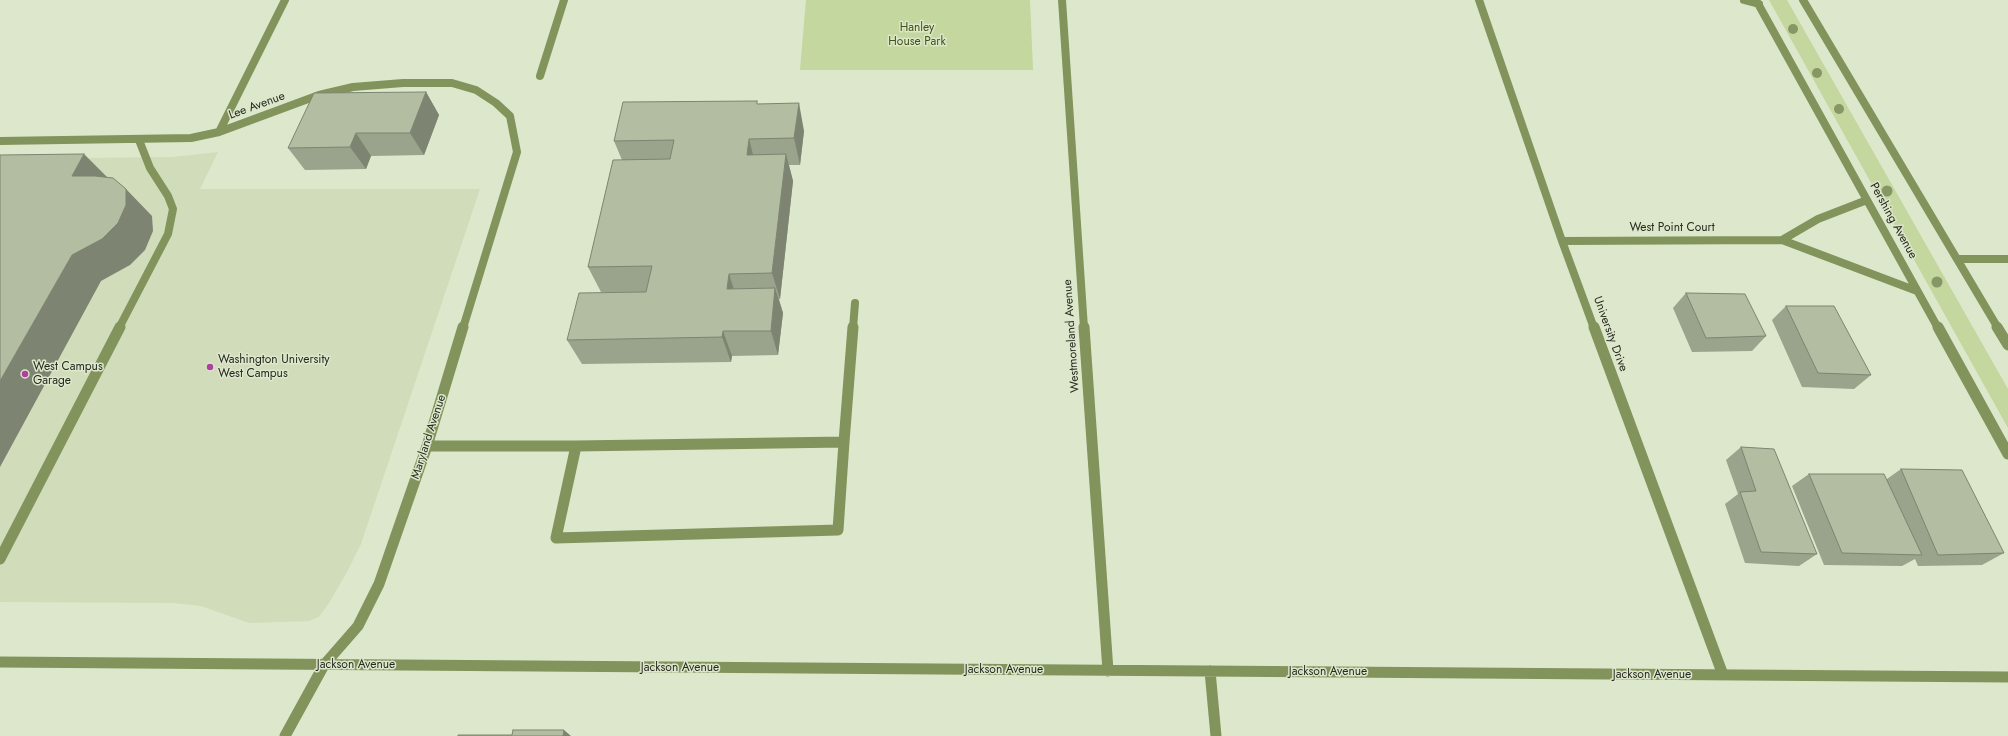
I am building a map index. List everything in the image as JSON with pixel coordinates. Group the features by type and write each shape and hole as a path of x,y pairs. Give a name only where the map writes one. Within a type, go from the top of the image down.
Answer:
{"street":[{"path":"219,132 285,0"},
{"path":"540,76 564,0"},
{"name":"Westmoreland Avenue","path":"1062,0 1108,671"},
{"name":"University Drive","path":"1479,0 1562,241 1723,675"},
{"path":"1744,0 1757,2"},
{"path":"1803,0 2008,345"},
{"name":"Pershing Avenue","path":"1757,2 2008,454"},
{"name":"Lee Avenue","path":"0,141 191,138 219,132 319,95 353,87 403,83 452,83 476,90 496,103 510,116"},
{"name":"Maryland Avenue","path":"285,736 304,698 324,665 358,626 380,584 427,446 517,152 515,135 510,116"},
{"path":"0,559 168,234 173,209 168,196 150,168 139,140"},
{"name":"West Point Court","path":"1782,240 1818,219 1867,200"},
{"name":"West Point Court","path":"1562,241 1782,240 1918,291"},
{"path":"1957,259 2008,259"},
{"path":"576,446 556,538 838,530 855,303"},
{"path":"427,446 576,446 844,442"},
{"name":"Jackson Avenue","path":"0,662 2008,677"},
{"path":"1210,671 1216,736"}],"shaded area":[{"name":"Washington University West Campus","path":"218,152 200,189 480,189 361,544 329,603 319,617 309,621 249,623 201,606 173,603 0,602 0,159 172,157"}],"green space":[{"name":"Hanley House Park","path":"806,0 1030,0 1033,70 800,70"},
{"path":"1769,0 1787,0 2008,389 2008,428"}],"building":[{"path":"426,92 410,133 356,133 350,147 288,148 314,93"},
{"path":"757,101 757,104 799,103 794,138 749,139 747,155 786,154 772,273 729,274 727,289 775,288 771,331 723,331 722,337 567,340 579,293 646,292 652,266 588,267 613,160 670,159 674,140 614,141 623,102"},
{"path":"84,154 72,176 113,178 126,189 126,205 118,223 102,239 72,255 0,381 0,155"},
{"path":"1686,293 1745,294 1766,336 1706,338"},
{"path":"1786,306 1834,306 1871,375 1818,373"},
{"path":"1741,447 1774,449 1817,554 1761,552 1740,492 1756,491"},
{"path":"1901,469 1962,470 2004,553 1938,555"},
{"path":"1809,474 1884,474 1922,555 1842,553"},
{"path":"513,730 564,730 563,736 458,736 512,735"}],"place":[{"name":"Washington University West Campus","path":"210,367"},
{"name":"West Campus Garage","path":"25,374"}]}
